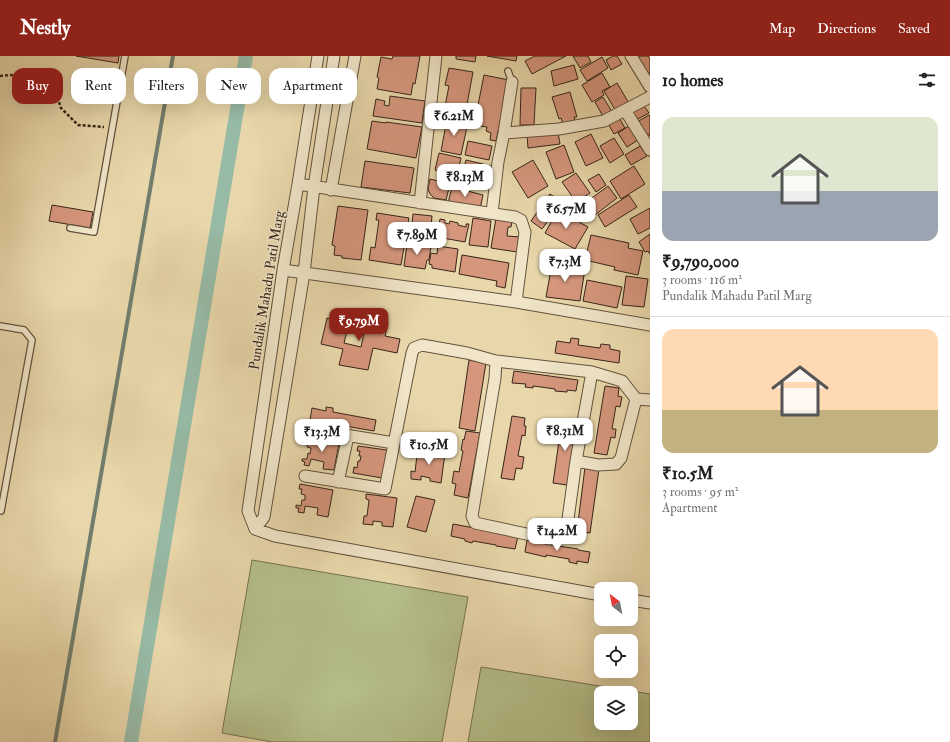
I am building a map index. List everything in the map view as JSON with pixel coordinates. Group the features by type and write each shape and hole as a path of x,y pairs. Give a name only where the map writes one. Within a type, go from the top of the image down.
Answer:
{"street":[{"name":"Pundalik Mahadu Patil Marg","path":"255,528 248,511 283,270 318,56"},
{"path":"334,56 314,187 304,273 264,517 255,528 275,536 594,594"},
{"path":"331,190 355,56"},
{"path":"420,203 436,56"},
{"path":"631,56 650,87"},
{"path":"492,213 498,162 504,133 510,77"},
{"path":"504,133 559,129 604,121 650,98"},
{"path":"625,110 650,150"},
{"path":"298,184 492,213 515,217 521,220 525,232 516,302"},
{"path":"283,270 516,302 650,325"},
{"path":"305,476 385,489 414,348 422,345 467,353 496,361 592,372 622,381 636,399 650,400"},
{"path":"496,361 495,378 472,516 475,523 550,539 558,539 565,533 576,460 592,372"},
{"path":"576,460 598,464 616,464 621,458 636,399"},
{"path":"309,429 394,443"},
{"path":"338,482 348,436"},
{"path":"638,601 650,604"}],"lane":[{"path":"70,228 94,232 125,56"},
{"path":"0,326 24,330 32,340 2,511 0,511"}],"path":[{"path":"0,76 36,73 53,85 61,108 78,125 113,128"}],"green space":[{"path":"252,560 468,597 442,742 272,742 222,733"},
{"path":"481,667 600,686 594,686 594,730 638,730 638,692 650,694 650,742 468,742"}],"building":[{"path":"76,56 119,56 118,63"},
{"path":"393,56 420,56 415,84 413,83 411,95 377,89 379,78 377,77 381,57 392,59"},
{"path":"456,56 476,56 475,62 456,59"},
{"path":"487,56 517,56 516,61"},
{"path":"535,56 566,56 532,74 525,61"},
{"path":"573,56 588,56 591,62 580,68"},
{"path":"613,56 617,56 622,64 611,70 606,60"},
{"path":"636,56 648,56 650,59 650,78"},
{"path":"602,57 608,68 587,81 580,70"},
{"path":"574,65 578,79 554,86 551,71"},
{"path":"449,68 473,72 466,110 445,106 449,86 445,85"},
{"path":"602,73 610,87 602,91 604,95 592,102 582,85"},
{"path":"484,75 509,80 496,141 490,140 491,133 486,131 487,127 474,125"},
{"path":"617,83 630,105 617,113 604,91"},
{"path":"521,88 536,88 534,125 520,125"},
{"path":"570,92 577,117 574,117 576,123 564,127 561,118 559,119 552,97"},
{"path":"390,96 425,101 422,123 373,116 376,99 385,101 384,105 389,106"},
{"path":"603,97 614,115 605,120 595,102"},
{"path":"642,103 649,113 634,121 629,111"},
{"path":"649,115 650,136 648,134 644,135 637,122"},
{"path":"618,116 625,128 614,134 607,122"},
{"path":"447,119 462,122 461,126 467,127 461,155 441,151"},
{"path":"372,121 422,127 416,158 367,149"},
{"path":"632,124 641,138 627,147 618,133"},
{"path":"558,132 560,144 528,148 527,135"},
{"path":"591,134 603,158 586,166 575,142"},
{"path":"614,138 624,154 610,163 600,146"},
{"path":"468,141 492,146 489,160 465,155"},
{"path":"564,145 574,172 556,179 546,152"},
{"path":"640,146 647,156 631,165 625,155"},
{"path":"439,153 461,158 457,176 435,170"},
{"path":"466,160 491,166 487,181 462,175"},
{"path":"533,160 548,186 528,198 512,172"},
{"path":"365,161 414,168 410,193 361,187"},
{"path":"634,166 645,184 621,199 610,181"},
{"path":"576,173 590,193 576,202 562,182"},
{"path":"599,174 606,185 596,192 588,180"},
{"path":"430,179 450,184 446,200 434,198 430,194 428,189"},
{"path":"608,186 617,198 590,219 580,207"},
{"path":"452,187 483,195 480,209 448,203"},
{"path":"550,194 562,202 542,229 531,221"},
{"path":"629,195 637,207 605,227 598,215"},
{"path":"52,205 93,212 90,228 49,221"},
{"path":"338,206 368,210 361,260 342,258 342,256 334,255 335,246 332,245"},
{"path":"650,208 650,228 638,234 630,219"},
{"path":"558,210 588,227 575,249 545,233"},
{"path":"377,213 409,218 401,265 369,260 371,247 375,248 379,220 376,220"},
{"path":"413,214 432,216 430,236 411,234"},
{"path":"473,218 491,221 488,247 469,245"},
{"path":"496,218 512,221 511,227 508,227 507,236 520,237 517,252 491,248"},
{"path":"440,219 445,220 445,223 449,224 450,221 466,227 466,224 469,224 465,242 437,237"},
{"path":"650,234 650,254 648,251 645,252 639,242"},
{"path":"591,235 629,243 628,248 643,251 638,275 614,270 615,267 585,260"},
{"path":"407,244 431,247 429,260 427,260 425,269 404,266"},
{"path":"438,246 458,249 455,272 432,268 432,265 429,264 431,253 437,254"},
{"path":"462,255 509,263 505,288 496,286 497,281 459,274"},
{"path":"552,264 579,267 584,275 580,301 546,297"},
{"path":"626,276 648,279 644,307 622,305"},
{"path":"587,280 622,287 617,308 583,301"},
{"path":"327,318 349,323 344,343 361,347 367,319 388,323 385,336 400,339 397,353 373,348 368,370 339,365 343,349 321,344"},
{"path":"571,338 579,339 578,345 600,348 601,344 610,345 610,349 620,351 619,363 555,353 557,341 570,343"},
{"path":"469,360 486,363 475,431 459,428"},
{"path":"514,371 578,380 576,391 555,391 555,389 533,386 533,388 525,387 526,384 512,383"},
{"path":"605,386 619,388 618,396 622,397 620,407 616,406 612,429 616,429 615,438 611,437 607,455 594,453"},
{"path":"326,407 333,408 333,412 376,420 374,431 310,420 312,408 326,411"},
{"path":"512,416 525,418 524,426 526,426 525,436 522,435 518,456 524,457 522,469 516,468 514,480 501,478"},
{"path":"562,420 577,422 567,485 553,483"},
{"path":"466,431 480,433 468,498 454,495 456,484 452,483 454,471 459,472 463,451 461,450"},
{"path":"306,438 339,443 334,470 323,469 324,462 311,459 309,466 304,465 305,462 302,461 302,459 307,459 311,448 307,447 308,443 305,442"},
{"path":"358,446 387,450 382,478 353,473 354,467 357,468 358,461 360,461 361,456 359,456 360,451 357,451"},
{"path":"414,449 445,453 441,483 430,481 430,478 421,476 421,480 411,479 411,471 415,472 417,455 414,455"},
{"path":"585,467 599,469 590,533 577,531"},
{"path":"300,484 333,490 328,517 317,515 318,508 305,506 304,513 298,512 299,508 296,508 296,505 301,506 302,500 305,500 305,495 301,494 302,489 299,489"},
{"path":"366,494 397,498 393,527 382,526 382,522 373,521 373,525 363,524 364,516 367,516 369,500 366,499"},
{"path":"416,496 435,500 426,532 407,527"},
{"path":"453,524 518,536 515,549 473,541 472,543 465,541 465,539 451,536"},
{"path":"527,540 546,542 546,544 590,552 588,563 577,561 577,564 569,562 569,559 546,555 546,557 525,552"}],"waterway":[{"path":"55,742 173,56"},
{"path":"131,742 246,56"}]}
